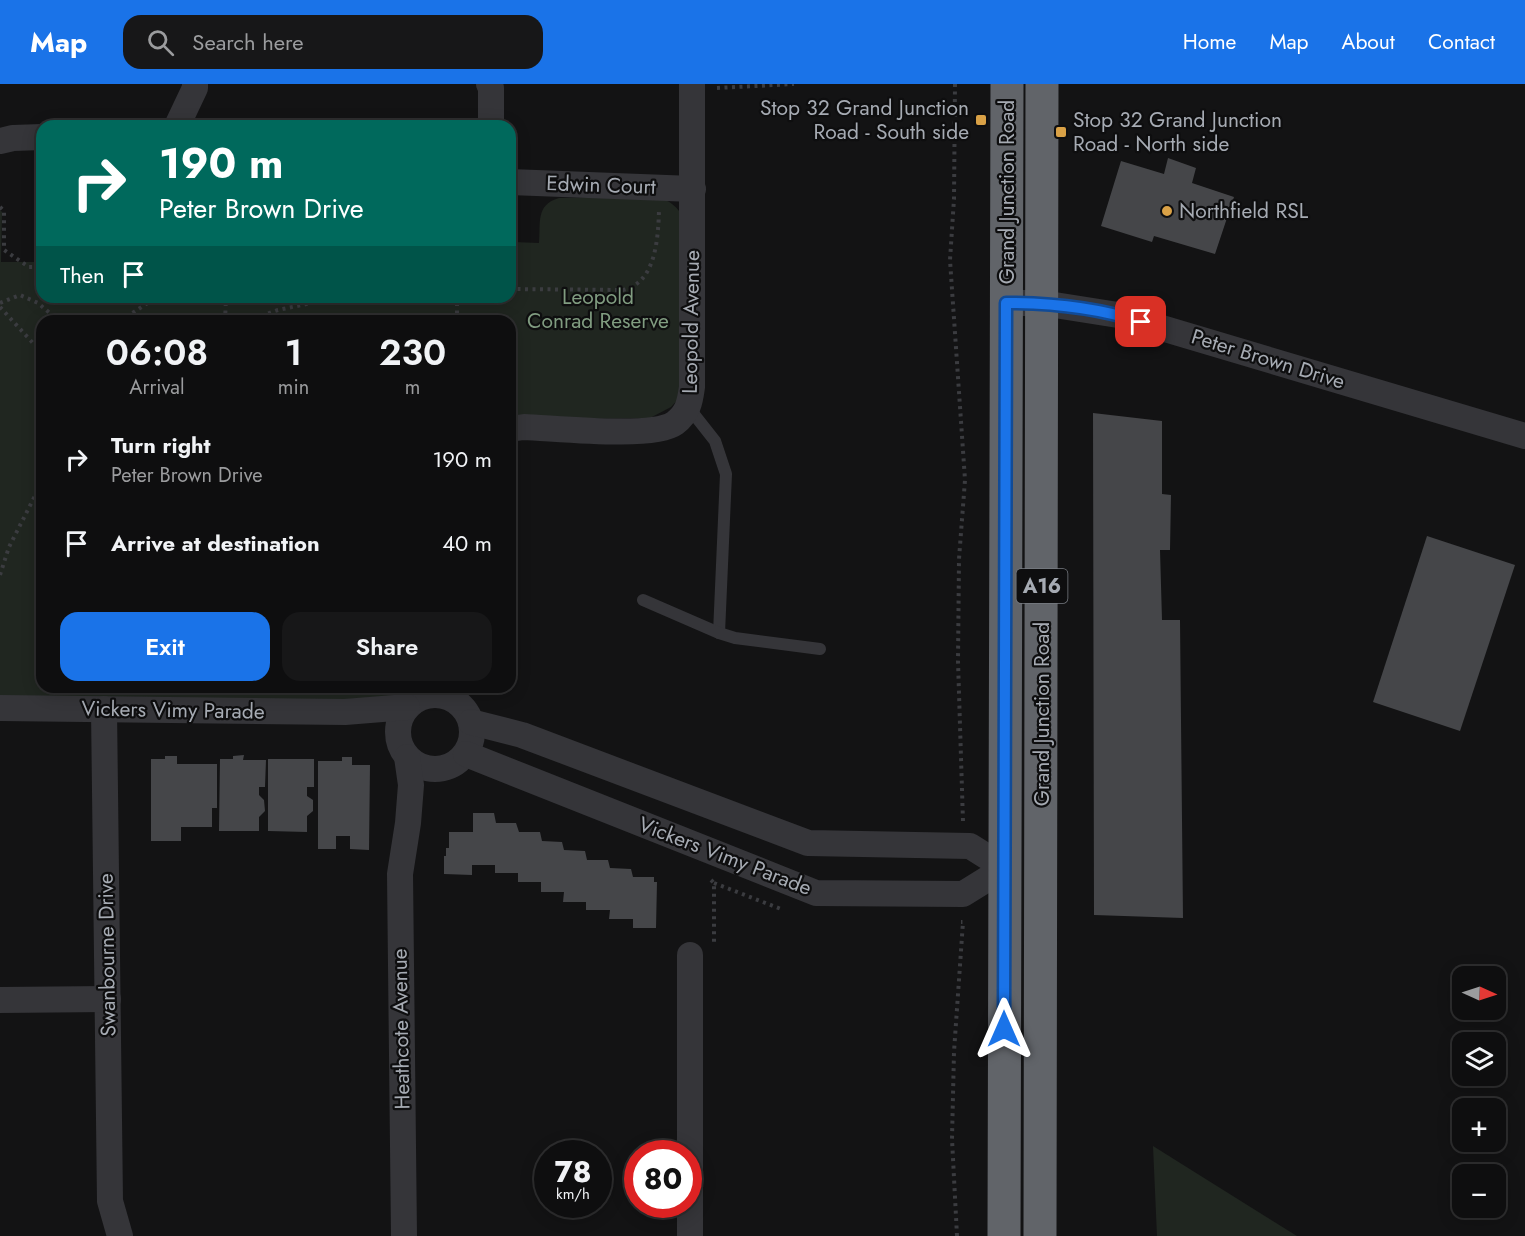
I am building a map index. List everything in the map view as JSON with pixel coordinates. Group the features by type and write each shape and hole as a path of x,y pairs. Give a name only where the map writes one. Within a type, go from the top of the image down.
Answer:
{"highway":[{"name":"Grand Junction Road","path":"1004,1236 1007,84"},
{"name":"Grand Junction Road","path":"1040,1236 1042,84"},
{"path":"1005,867 1042,868"}],"street":[{"path":"180,120 195,84"},
{"path":"489,84 491,120"},
{"name":"Leopold Avenue","path":"516,428 652,431 674,424 689,408 692,387 692,86"},
{"path":"0,141 36,137"},
{"name":"Edwin Court","path":"516,182 693,189"},
{"name":"Peter Brown Drive","path":"1006,303 1042,303 1118,315 1525,436"},
{"path":"423,696 449,697 467,706 472,733 471,744 457,760 437,769 416,764 403,747 401,717 423,696"},
{"name":"Vickers Vimy Parade","path":"0,708 345,712 423,696"},
{"name":"Vickers Vimy Parade","path":"457,760 816,893 963,894 1005,867 970,846 808,843 522,735 467,706"},
{"name":"Swanbourne Drive","path":"102,1236 110,1201 104,709"},
{"name":"Vickers Vimy Parade","path":"345,712 403,747"},
{"name":"Heathcote Avenue","path":"403,747 411,785 400,874 404,1236"},
{"name":"Heathcote Avenue","path":"408,823 428,787 457,760"},
{"path":"690,955 690,1236"},
{"path":"0,1000 108,999"},
{"name":"Swanbourne Drive","path":"110,1201 120,1236"}],"lane":[{"path":"689,408 715,441 726,474 718,633"},
{"path":"643,600 718,633 735,638 819,649"}],"path":[{"path":"692,86 794,84"},
{"path":"954,84 954,199 950,260 965,480 959,559 958,661 964,799 963,827"},
{"path":"516,289 623,290 632,288 648,269 654,252 660,204"},
{"path":"0,207 4,211 4,250 29,267 36,267"},
{"path":"36,302 20,295 0,305 36,346"},
{"path":"38,303 52,315"},
{"path":"129,315 148,303"},
{"path":"264,315 311,303"},
{"path":"0,575 9,547 36,494"},
{"path":"690,955 714,948 712,882 787,910"},
{"path":"953,921 963,922 954,1052 952,1128 957,1236"}],"green space":[{"name":"Leopold Conrad Reserve","path":"658,197 667,200 684,218 681,396 671,407 650,418 516,420 516,315 36,315 36,693 421,693 405,700 0,700 0,210 2,212 1,262 36,262 36,303 516,303 516,242 539,243 543,210 551,201 559,198"},
{"path":"1153,1146 1297,1236 1157,1236"}],"building":[{"name":"Northfield RSL","path":"1168,158 1196,168 1192,183 1234,197 1215,254 1154,236 1152,242 1101,226 1121,161 1164,174"},
{"path":"1093,413 1162,421 1162,494 1171,495 1170,550 1160,550 1162,620 1180,620 1183,918 1094,915"},
{"path":"1427,536 1515,565 1460,731 1373,702"},
{"path":"244,755 243,760 266,760 265,787 259,787 259,795 264,800 265,811 259,817 259,831 219,831 220,759 233,759 233,756"},
{"path":"165,756 177,756 177,764 217,764 217,808 212,808 212,827 181,827 181,841 151,841 151,759 165,759"},
{"path":"342,757 352,757 352,765 370,765 369,850 350,849 350,836 336,836 336,849 318,849 318,761 342,761"},
{"path":"268,759 314,759 314,787 307,787 307,796 313,800 313,811 307,816 307,832 268,831"},
{"path":"473,813 494,813 496,823 516,823 519,832 540,832 542,841 562,842 564,850 585,851 587,860 608,860 610,868 631,869 633,877 654,877 654,882 657,882 656,928 633,928 633,919 609,919 610,910 586,910 586,902 563,902 564,892 541,892 541,882 518,882 518,873 495,873 495,865 472,865 472,875 444,874 444,856 446,856 446,848 449,848 449,832 473,832"}],"place":[{"name":"Stop 32 Grand Junction Road - South side","path":"981,120"},
{"name":"Stop 32 Grand Junction Road - North side","path":"1061,132"},
{"name":"Northfield RSL","path":"1167,211"}],"route":[{"path":"1004,1029 1006,303 1042,303 1118,315 1141,322"}]}
